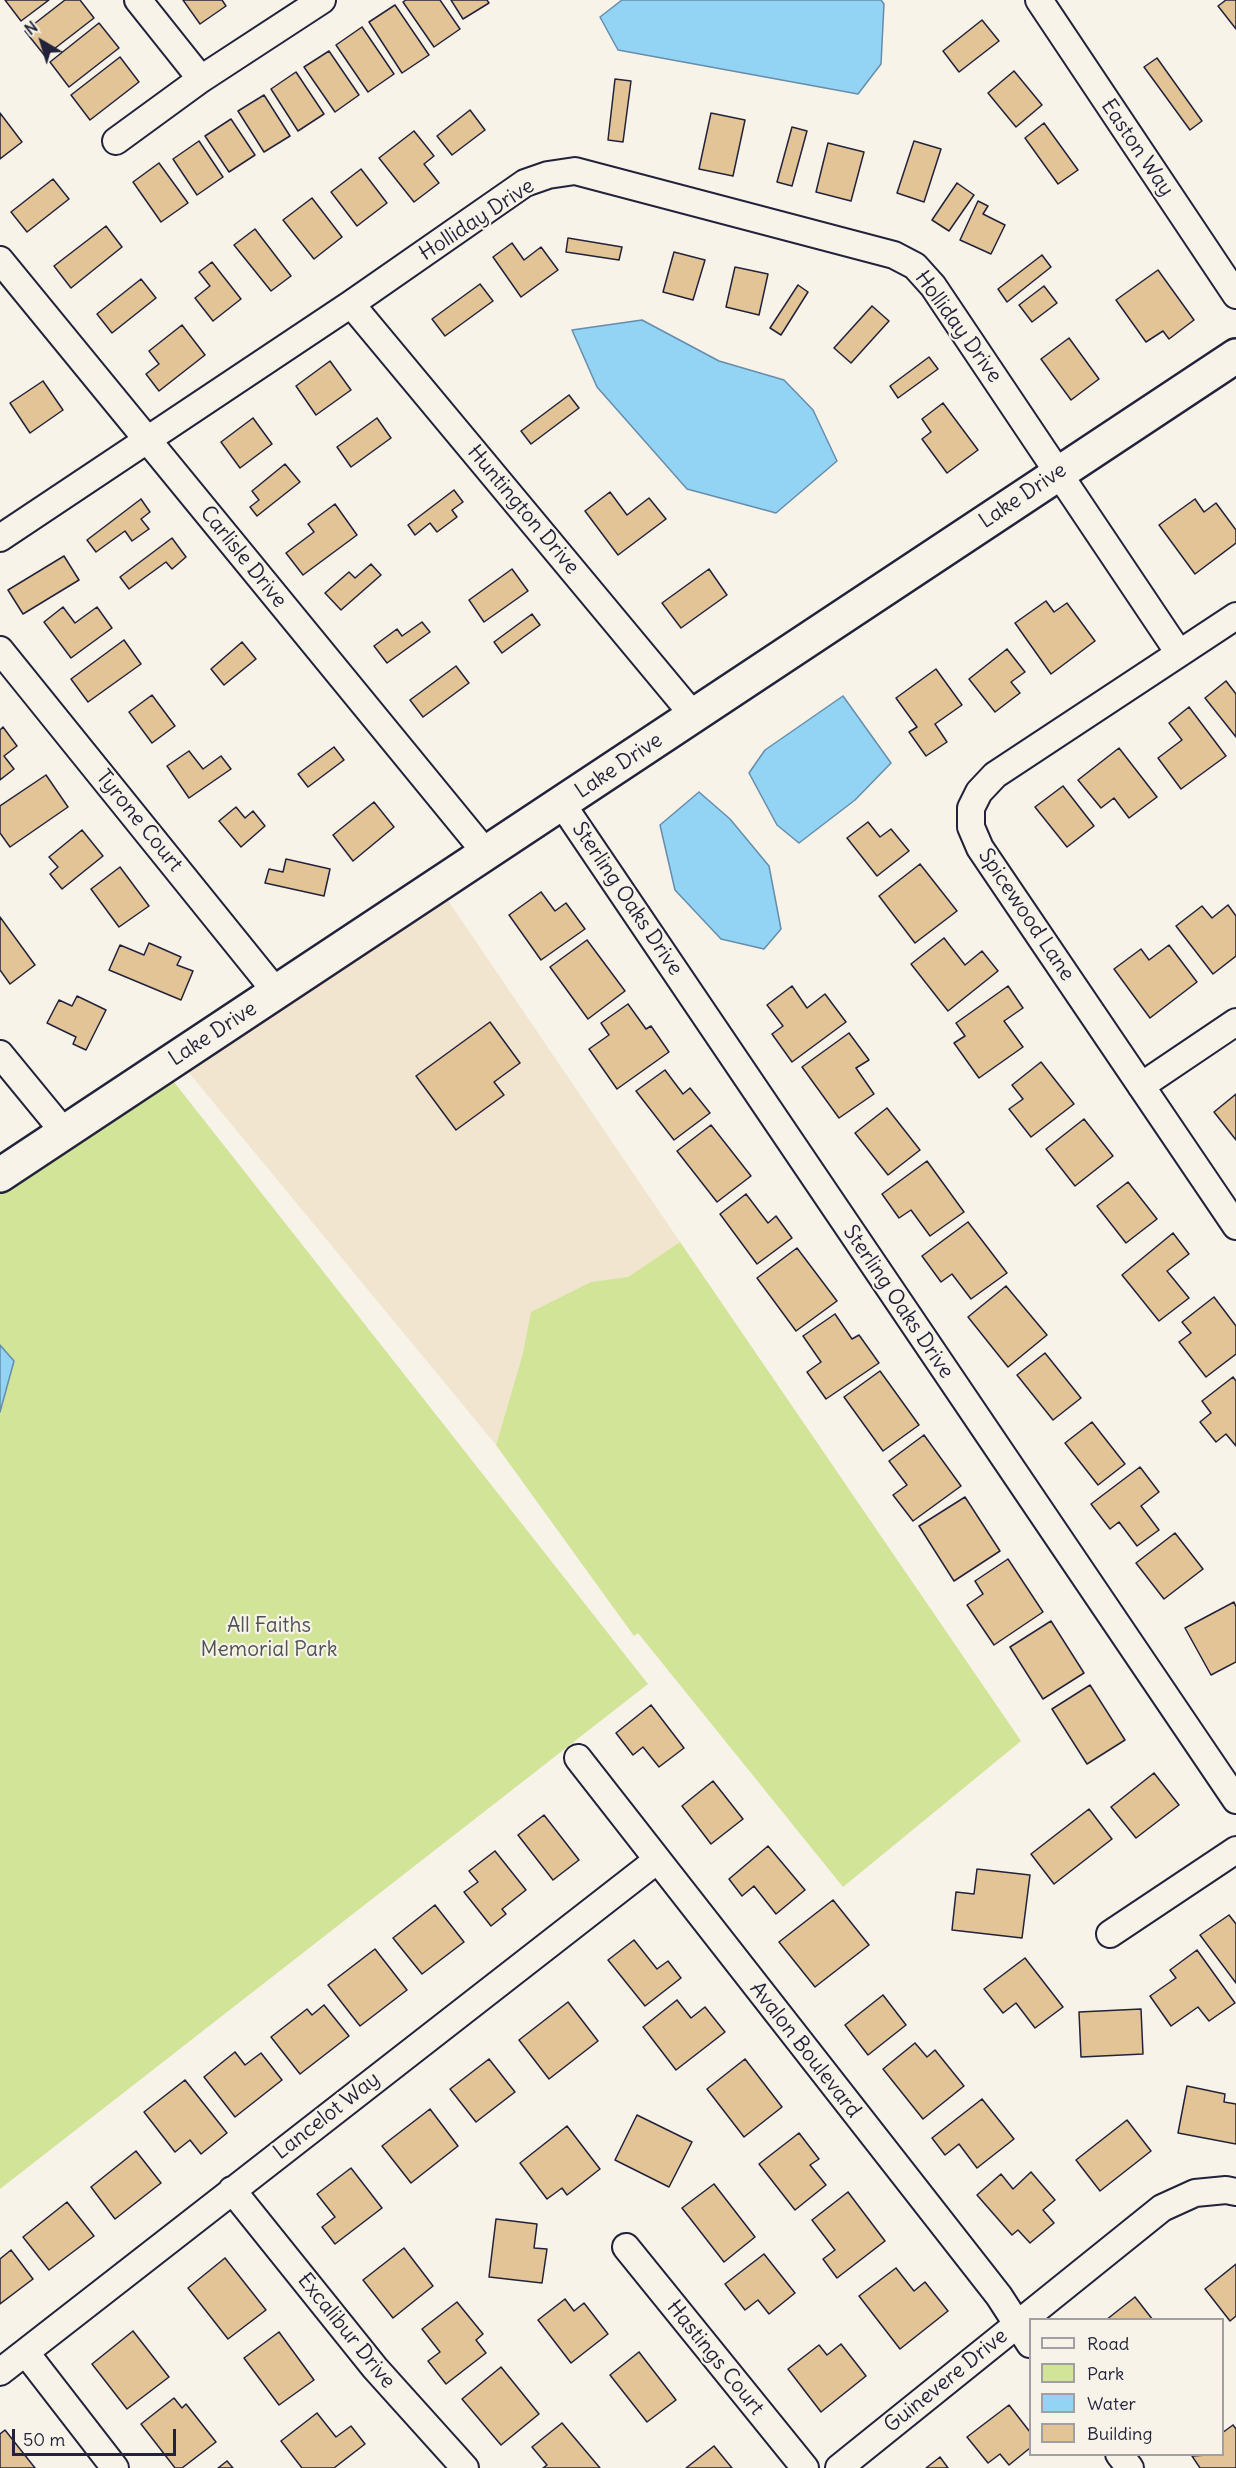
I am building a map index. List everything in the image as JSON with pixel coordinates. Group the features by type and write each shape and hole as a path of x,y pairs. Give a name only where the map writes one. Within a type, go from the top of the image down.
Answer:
{"street":[{"path":"138,0 201,79"},
{"path":"116,141 201,79 322,0"},
{"name":"Easton Way","path":"1039,0 1236,295"},
{"name":"Holliday Drive","path":"0,538 351,304 525,183 548,175 574,171 894,255 915,266 933,286 1059,472"},
{"name":"Carlisle Drive","path":"0,260 486,853"},
{"name":"Huntington Drive","path":"351,304 694,716"},
{"name":"Lake Drive","path":"0,1175 1236,356"},
{"path":"1059,472 1179,653"},
{"name":"Spicewood Lane","path":"1236,616 995,775 979,792 971,808 971,827 980,848 1236,1226"},
{"name":"Tyrone Court","path":"0,650 277,993"},
{"name":"Sterling Oaks Drive","path":"562,804 1236,1800"},
{"path":"1141,1086 1236,1022"},
{"path":"0,1054 64,1132"},
{"name":"Avalon Boulevard","path":"578,1758 656,1861 999,2296 1024,2333"},
{"path":"1110,1934 1236,1850"},
{"name":"Lancelot Way","path":"0,2372 656,1861"},
{"name":"Excalibur Drive","path":"232,2190 375,2368 465,2468"},
{"name":"Guinevere Drive","path":"1041,2318 1162,2208 1195,2193 1226,2190 1236,2192"},
{"name":"Hastings Court","path":"626,2247 804,2468"},
{"name":"Guinevere Drive","path":"839,2468 1024,2333"},
{"path":"26,2352 115,2468"},
{"path":"1121,2456 1130,2468"}],"shaded area":[{"path":"445,896 680,1242 628,1277 591,1283 532,1312 523,1353 496,1445 185,1068"}],"green space":[{"name":"All Faiths Memorial Park","path":"163,1068 648,1684 0,2189 0,1175"},
{"path":"680,1242 1021,1741 843,1887 638,1633 634,1636 496,1445 523,1353 531,1312 591,1282 628,1277"}],"water":[{"path":"622,0 881,0 884,4 881,64 858,94 618,50 600,17"},
{"path":"642,320 719,361 784,380 813,410 837,461 776,513 687,489 597,387 572,330"},
{"path":"843,696 891,763 855,800 799,843 777,825 749,773 765,750"},
{"path":"699,792 730,819 769,866 781,929 764,949 721,939 675,890 660,825"},
{"path":"0,1345 14,1361 0,1412"}],"building":[{"path":"5,0 49,0 21,21"},
{"path":"65,0 80,0 94,18 45,56 25,31"},
{"path":"183,0 222,0 226,6 200,24"},
{"path":"406,0 440,0 460,29 434,47 403,2"},
{"path":"451,0 487,0 489,3 463,19"},
{"path":"1226,0 1236,0 1236,29 1218,6"},
{"path":"395,5 429,55 402,73 369,22"},
{"path":"982,20 999,41 959,72 943,51"},
{"path":"99,23 119,48 69,87 50,62"},
{"path":"362,27 394,74 368,92 336,45"},
{"path":"329,51 359,95 335,112 304,67"},
{"path":"120,57 139,82 90,120 71,95"},
{"path":"1157,58 1202,121 1190,130 1144,67"},
{"path":"1014,71 1042,105 1016,127 988,93"},
{"path":"296,72 324,114 298,131 271,89"},
{"path":"615,79 631,81 623,142 608,140"},
{"path":"264,95 290,136 264,152 238,111"},
{"path":"470,110 485,130 452,155 437,136"},
{"path":"0,113 22,142 0,159"},
{"path":"711,113 745,120 733,176 699,169"},
{"path":"231,119 255,155 229,172 205,136"},
{"path":"1044,123 1078,170 1058,184 1025,138"},
{"path":"792,127 807,131 792,186 777,182"},
{"path":"414,131 434,156 424,164 439,183 414,202 379,158"},
{"path":"199,141 223,177 197,195 173,159"},
{"path":"914,141 941,149 924,202 897,193"},
{"path":"828,143 864,152 851,201 816,192"},
{"path":"159,163 188,203 161,222 133,182"},
{"path":"361,169 387,203 357,226 331,192"},
{"path":"53,179 69,199 27,232 11,212"},
{"path":"957,183 974,195 949,231 932,220"},
{"path":"312,198 342,237 314,259 283,220"},
{"path":"978,201 988,206 983,214 1005,225 991,254 960,240"},
{"path":"106,226 122,247 71,288 54,266"},
{"path":"255,229 291,276 271,291 234,245"},
{"path":"568,238 622,247 619,260 566,252"},
{"path":"512,243 524,260 541,247 558,270 521,297 493,257"},
{"path":"674,252 705,260 693,300 663,292"},
{"path":"1042,255 1051,267 1007,302 998,289"},
{"path":"212,262 241,299 213,321 195,298 210,286 199,272"},
{"path":"735,267 768,274 759,315 726,307"},
{"path":"1158,270 1194,320 1169,339 1163,331 1146,342 1116,300"},
{"path":"141,279 156,298 112,333 97,314"},
{"path":"480,284 493,301 445,336 432,319"},
{"path":"798,285 808,292 781,335 770,328"},
{"path":"1044,286 1057,303 1032,322 1019,305"},
{"path":"872,306 889,321 851,363 834,348"},
{"path":"182,325 205,355 159,391 146,374 159,364 149,351"},
{"path":"1069,338 1099,379 1071,400 1041,359"},
{"path":"929,357 938,369 898,398 890,386"},
{"path":"330,361 351,390 316,415 296,386"},
{"path":"43,381 63,410 30,433 10,403"},
{"path":"569,395 579,408 531,444 521,431"},
{"path":"943,403 978,450 947,473 922,439 931,432 922,419"},
{"path":"253,418 272,444 240,468 221,442"},
{"path":"377,418 391,438 351,467 337,447"},
{"path":"285,464 300,482 257,516 250,507 259,500 252,491"},
{"path":"454,490 463,502 452,510 457,517 437,532 430,523 415,535 408,525"},
{"path":"610,492 627,515 649,498 666,519 618,555 585,511"},
{"path":"141,499 150,512 141,519 149,529 132,541 125,531 96,552 87,540"},
{"path":"1195,499 1204,512 1216,503 1236,530 1236,543 1195,574 1159,525"},
{"path":"335,504 357,535 303,575 286,553 314,532 308,524"},
{"path":"172,538 186,557 172,569 166,562 129,589 120,577"},
{"path":"64,556 79,580 23,614 8,590"},
{"path":"371,564 381,575 341,610 325,593 349,572 355,578"},
{"path":"512,569 528,591 484,622 469,600"},
{"path":"709,569 727,595 681,628 662,603"},
{"path":"1046,601 1054,612 1067,603 1095,641 1051,674 1015,623"},
{"path":"63,607 75,623 97,607 112,628 71,658 44,622"},
{"path":"532,614 540,625 502,653 494,642"},
{"path":"422,622 430,632 387,663 374,646 397,629 402,636"},
{"path":"124,640 141,664 88,702 71,679"},
{"path":"242,642 256,659 224,685 211,669"},
{"path":"1007,649 1025,672 1011,682 1020,693 995,712 969,679"},
{"path":"456,666 469,683 423,717 410,700"},
{"path":"936,669 962,705 935,724 947,742 926,756 909,732 917,727 896,698"},
{"path":"1226,681 1236,694 1236,737 1205,698"},
{"path":"152,695 175,726 152,743 129,712"},
{"path":"1189,707 1226,756 1181,789 1158,758 1182,740 1169,723"},
{"path":"3,727 17,746 4,756 14,769 0,780 0,730"},
{"path":"334,747 344,760 308,787 298,774"},
{"path":"1119,748 1157,797 1129,818 1114,798 1101,808 1078,780"},
{"path":"189,751 203,769 221,756 231,769 189,798 167,766"},
{"path":"46,775 68,807 10,847 0,833 0,806"},
{"path":"1063,786 1094,826 1067,847 1035,807"},
{"path":"374,802 394,827 353,861 333,835"},
{"path":"236,807 245,818 253,811 265,826 241,847 219,821"},
{"path":"868,822 880,837 891,829 909,851 877,876 847,838"},
{"path":"82,830 103,856 62,889 50,874 58,867 49,857"},
{"path":"286,859 330,869 324,896 265,883 269,869 283,872"},
{"path":"920,864 957,911 915,943 879,896"},
{"path":"120,867 149,906 119,927 91,889"},
{"path":"541,892 555,911 566,903 585,929 541,960 509,915"},
{"path":"1228,905 1236,916 1236,956 1213,974 1176,926 1202,906 1212,918"},
{"path":"0,917 35,965 10,984 0,970"},
{"path":"944,938 965,965 982,951 998,971 948,1011 911,964"},
{"path":"587,940 625,991 588,1019 550,967"},
{"path":"149,943 181,957 177,965 193,971 181,1000 109,970 120,945 144,955"},
{"path":"1169,945 1197,982 1150,1018 1114,969 1141,949 1149,960"},
{"path":"792,986 807,1008 825,994 846,1022 792,1062 772,1034 783,1026 767,1005"},
{"path":"1008,986 1023,1008 1004,1021 1023,1047 979,1078 954,1043 965,1036 956,1023"},
{"path":"77,996 106,1010 86,1050 73,1044 76,1037 47,1023 59,1000 72,1006"},
{"path":"628,1004 646,1029 651,1026 669,1052 617,1089 589,1049 609,1035 601,1023"},
{"path":"490,1022 520,1063 494,1082 504,1095 456,1130 416,1076"},
{"path":"849,1033 869,1060 856,1068 874,1094 839,1118 802,1067"},
{"path":"1041,1062 1074,1104 1031,1137 1009,1109 1023,1099 1012,1085"},
{"path":"665,1070 683,1094 690,1088 710,1113 674,1140 636,1091"},
{"path":"1236,1094 1236,1140 1214,1112"},
{"path":"887,1108 920,1150 888,1175 855,1133"},
{"path":"1084,1119 1113,1156 1075,1186 1046,1149"},
{"path":"711,1125 751,1176 717,1202 677,1151"},
{"path":"927,1161 964,1212 930,1236 911,1210 899,1218 882,1194"},
{"path":"1128,1182 1157,1219 1126,1243 1097,1206"},
{"path":"746,1194 768,1223 776,1216 792,1238 757,1264 720,1214"},
{"path":"968,1222 1007,1273 971,1299 952,1274 941,1282 922,1256"},
{"path":"1173,1233 1189,1254 1167,1271 1189,1298 1159,1321 1122,1275"},
{"path":"797,1248 837,1301 796,1331 757,1278"},
{"path":"1006,1286 1047,1335 1008,1367 968,1317"},
{"path":"1214,1297 1236,1326 1236,1354 1206,1377 1179,1342 1191,1333 1182,1322"},
{"path":"835,1314 852,1339 859,1335 879,1363 826,1399 807,1372 821,1362 803,1336"},
{"path":"1045,1353 1081,1398 1053,1420 1017,1375"},
{"path":"880,1371 919,1425 883,1451 844,1397"},
{"path":"1233,1377 1236,1381 1236,1446 1226,1434 1216,1442 1200,1422 1211,1413 1202,1401"},
{"path":"1092,1422 1125,1464 1098,1485 1065,1443"},
{"path":"924,1435 961,1486 913,1521 893,1495 907,1485 889,1461"},
{"path":"1140,1467 1159,1492 1141,1506 1159,1530 1137,1546 1119,1522 1110,1529 1091,1504"},
{"path":"965,1497 1000,1551 954,1581 919,1526"},
{"path":"1175,1533 1203,1569 1164,1599 1136,1563"},
{"path":"1008,1559 1043,1612 994,1645 967,1605 983,1594 975,1581"},
{"path":"1234,1602 1236,1607 1236,1662 1211,1675 1185,1628"},
{"path":"1051,1621 1084,1673 1043,1699 1010,1647"},
{"path":"1090,1685 1125,1740 1087,1764 1052,1709"},
{"path":"651,1705 684,1748 659,1767 643,1747 633,1755 616,1733"},
{"path":"1154,1773 1179,1805 1136,1838 1111,1807"},
{"path":"713,1781 743,1819 711,1844 682,1806"},
{"path":"1089,1809 1112,1839 1054,1884 1031,1854"},
{"path":"544,1815 579,1860 553,1880 518,1835"},
{"path":"768,1846 805,1890 776,1914 754,1886 742,1896 729,1879"},
{"path":"495,1851 526,1890 502,1909 506,1914 491,1926 464,1892 478,1882 469,1871"},
{"path":"977,1869 1030,1875 1022,1938 952,1930 956,1892 974,1894"},
{"path":"833,1900 869,1945 815,1987 779,1942"},
{"path":"435,1905 464,1942 422,1974 393,1938"},
{"path":"1229,1915 1236,1924 1236,1983 1200,1935"},
{"path":"634,1940 657,1969 668,1961 681,1978 645,2006 608,1960"},
{"path":"375,1949 407,1990 360,2026 328,1985"},
{"path":"1197,1950 1235,2003 1209,2021 1198,2007 1171,2026 1150,1996 1176,1978 1170,1970"},
{"path":"1025,1958 1063,2007 1035,2028 1016,2003 1003,2013 984,1989"},
{"path":"883,1995 906,2025 868,2055 845,2025"},
{"path":"677,2000 691,2018 705,2007 725,2032 676,2070 643,2027"},
{"path":"568,2002 598,2041 549,2079 519,2040"},
{"path":"324,2005 349,2036 300,2074 271,2037 307,2009 312,2015"},
{"path":"1141,2009 1143,2054 1081,2057 1079,2012"},
{"path":"915,2043 927,2057 935,2050 964,2086 923,2119 883,2069"},
{"path":"235,2052 245,2065 261,2053 282,2080 235,2117 204,2077"},
{"path":"489,2059 515,2092 476,2122 450,2089"},
{"path":"745,2059 782,2107 744,2137 707,2089"},
{"path":"185,2080 227,2133 201,2154 190,2140 175,2152 144,2112"},
{"path":"1187,2086 1225,2094 1224,2102 1236,2104 1236,2144 1178,2133"},
{"path":"982,2099 1014,2139 977,2168 959,2144 945,2155 932,2138"},
{"path":"430,2109 458,2146 411,2183 382,2146"},
{"path":"637,2115 692,2142 669,2187 615,2160"},
{"path":"1127,2120 1151,2151 1100,2191 1076,2160"},
{"path":"567,2126 600,2169 567,2195 562,2188 547,2199 520,2163"},
{"path":"799,2133 819,2159 810,2165 826,2185 795,2210 759,2164"},
{"path":"136,2151 161,2183 115,2219 91,2187"},
{"path":"351,2168 382,2208 335,2244 322,2227 335,2217 317,2194"},
{"path":"1031,2172 1055,2200 1043,2210 1054,2223 1030,2243 1018,2230 1012,2235 977,2195 1001,2174 1013,2189"},
{"path":"714,2184 755,2237 724,2262 682,2208"},
{"path":"848,2192 885,2241 837,2278 823,2259 835,2250 812,2220"},
{"path":"67,2202 94,2236 49,2270 23,2237"},
{"path":"496,2219 537,2224 534,2248 547,2249 542,2283 489,2277"},
{"path":"404,2248 433,2286 393,2318 363,2280"},
{"path":"11,2250 33,2279 0,2304 0,2259"},
{"path":"764,2254 795,2293 769,2314 758,2300 745,2310 725,2284"},
{"path":"225,2258 266,2310 228,2339 188,2288"},
{"path":"1236,2264 1236,2316 1230,2321 1205,2289"},
{"path":"896,2268 914,2291 925,2282 948,2311 900,2349 859,2296"},
{"path":"1135,2297 1151,2318 1109,2318"},
{"path":"565,2299 574,2311 584,2303 608,2334 571,2363 538,2320"},
{"path":"457,2302 483,2334 476,2340 486,2353 446,2384 428,2361 440,2352 422,2329"},
{"path":"133,2331 169,2377 127,2409 92,2364"},
{"path":"279,2332 314,2380 279,2405 244,2358"},
{"path":"841,2344 866,2376 821,2412 788,2369 819,2345 827,2355"},
{"path":"639,2352 676,2400 647,2422 610,2375"},
{"path":"501,2367 539,2414 501,2445 462,2399"},
{"path":"174,2398 182,2408 186,2404 216,2442 182,2468 175,2468 141,2424"},
{"path":"1009,2405 1029,2431 1029,2449 1009,2465 1000,2454 988,2463 967,2437"},
{"path":"317,2413 336,2437 351,2426 365,2444 334,2468 302,2468 281,2441"},
{"path":"562,2423 600,2468 543,2468 547,2465 532,2447"},
{"path":"1233,2425 1236,2429 1236,2468 1200,2468 1192,2456 1224,2456 1224,2432"},
{"path":"5,2430 35,2468 0,2468 0,2434"},
{"path":"714,2446 732,2468 686,2468"},
{"path":"940,2457 948,2468 926,2468"},
{"path":"227,2461 233,2468 218,2468"}]}
